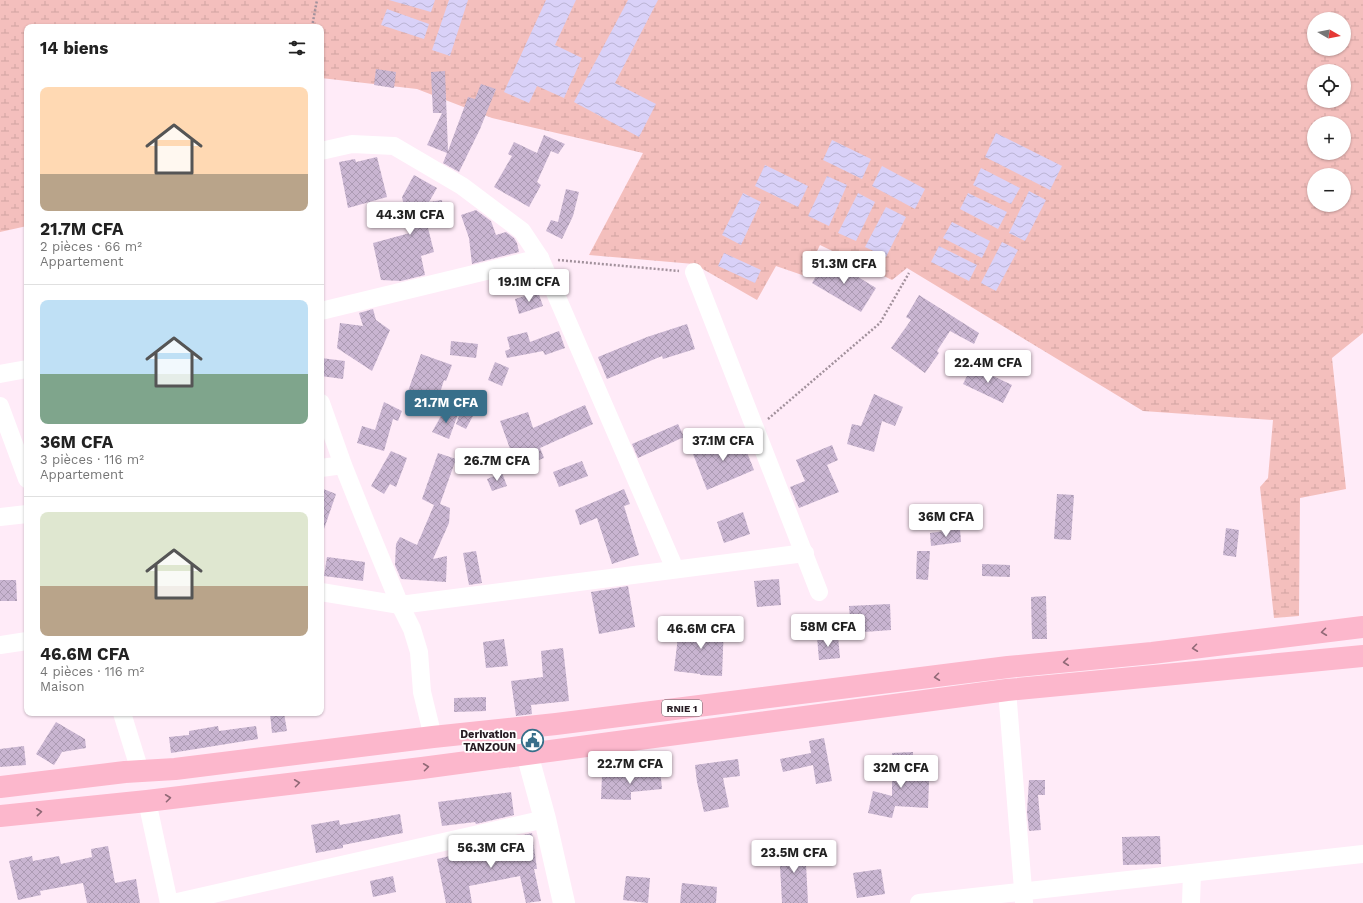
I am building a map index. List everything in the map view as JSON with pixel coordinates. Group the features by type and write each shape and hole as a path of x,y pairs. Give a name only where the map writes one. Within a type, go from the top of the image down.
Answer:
{"highway":[{"name":"RNIE 1","path":"0,787 140,771 175,769 433,737 520,728 1008,667 1152,653 1363,627"},
{"name":"RNIE 1","path":"0,816 147,801 528,754 1007,690 1363,656"}],"street":[{"path":"324,150 352,144 394,146 462,186 522,231 540,258 675,569"},
{"path":"324,310 540,258"},
{"path":"694,272 819,592"},
{"path":"0,374 24,370"},
{"path":"0,406 24,471"},
{"path":"324,411 343,465 400,605 412,629 419,652 422,692 433,737"},
{"path":"324,468 343,465"},
{"path":"0,517 24,514"},
{"path":"324,592 400,605 675,569 805,554"},
{"path":"0,645 24,641"},
{"path":"1007,690 1024,897"},
{"path":"123,716 140,771"},
{"path":"520,728 545,819 564,903"},
{"path":"147,801 169,903"},
{"path":"173,903 545,819"},
{"path":"919,903 1024,897 1192,873 1363,854"},
{"path":"1191,903 1192,873"}],"path":[{"path":"313,24 317,0"},
{"path":"540,258 694,272"},
{"path":"756,429 880,322 909,273"}],"green space":[{"path":"0,0 1363,0 1363,333 1332,358 1346,489 1300,498 1299,616 1274,618 1260,487 1268,478 1273,420 1143,411 907,268 892,280 820,245 805,276 776,266 757,300 694,264 589,255 643,153 492,118 417,89 324,78 324,24 24,24 24,227 0,232"}],"water":[{"path":"389,0 435,0 431,12"},
{"path":"449,0 468,0 450,56 432,50"},
{"path":"546,0 576,0 555,45 582,58 564,98 537,86 529,103 504,92"},
{"path":"628,0 658,0 615,83 656,104 639,137 574,102"},
{"path":"387,9 429,24 424,39 381,25"},
{"path":"996,133 1062,166 1050,190 985,157"},
{"path":"832,140 871,159 862,179 823,160"},
{"path":"765,165 808,186 798,207 755,186"},
{"path":"882,166 925,189 915,209 872,186"},
{"path":"981,168 1020,188 1011,204 973,185"},
{"path":"827,176 847,185 829,226 808,216"},
{"path":"1029,191 1046,200 1025,241 1009,233"},
{"path":"743,193 761,202 741,245 722,235"},
{"path":"858,193 875,202 856,241 838,233"},
{"path":"968,193 1007,212 998,229 960,209"},
{"path":"886,207 906,217 886,257 865,247"},
{"path":"952,222 990,241 982,258 943,238"},
{"path":"1002,242 1018,250 996,291 981,283"},
{"path":"939,246 977,265 969,281 931,262"},
{"path":"724,253 761,270 755,283 718,266"}],"building":[{"path":"376,69 396,72 394,88 374,85"},
{"path":"445,71 448,151 468,97 475,99 481,84 496,89 480,129 459,172 443,163 447,153 427,145 442,113 433,113 431,72"},
{"path":"544,135 565,144 558,154 551,151 537,182 541,185 529,207 494,187 512,156 508,154 514,142 537,153"},
{"path":"377,157 387,197 348,208 339,162 355,159 356,162"},
{"path":"414,175 437,188 429,202 442,200 443,212 426,214 434,252 421,256 425,275 401,281 381,280 373,243 410,233 402,197"},
{"path":"566,189 579,192 573,216 562,239 546,231 551,220 558,222"},
{"path":"476,210 491,221 496,235 506,232 514,238 519,252 472,264 469,238 461,215"},
{"path":"827,258 876,288 861,312 812,283"},
{"path":"538,292 543,306 519,314 515,299"},
{"path":"919,295 979,333 974,344 950,331 937,351 939,353 925,373 891,348 911,320 906,317"},
{"path":"373,309 376,320 390,330 372,371 337,348 340,323 363,326 359,313"},
{"path":"687,324 695,349 663,359 662,356 607,379 598,357 647,337"},
{"path":"559,331 565,348 545,355 543,351 507,358 505,351 510,349 507,337 527,332 530,342"},
{"path":"451,341 478,344 476,358 450,355"},
{"path":"421,354 452,365 446,381 444,380 436,406 416,400 407,394"},
{"path":"324,358 345,361 343,379 324,376"},
{"path":"495,362 509,368 502,386 488,380"},
{"path":"972,366 1012,385 1003,403 963,384"},
{"path":"874,394 903,407 895,426 882,421 874,452 847,444 852,424 861,426"},
{"path":"467,395 482,401 477,413 475,412 466,429 456,424"},
{"path":"384,402 402,411 398,421 393,419 384,451 357,443 362,426 375,430"},
{"path":"585,405 593,424 540,448 544,458 517,468 500,421 528,412 533,428"},
{"path":"446,407 458,414 449,439 432,432"},
{"path":"678,424 684,437 638,458 632,444"},
{"path":"740,435 754,470 707,490 693,454"},
{"path":"832,445 838,460 827,465 839,492 799,508 790,487 805,481 796,460"},
{"path":"391,451 407,458 396,487 390,484 384,494 371,486"},
{"path":"438,453 456,459 440,504 450,508 449,523 433,559 447,556 446,582 401,579 395,565 396,544 400,537 417,545 434,505 422,499"},
{"path":"582,461 588,476 559,487 553,472"},
{"path":"502,473 507,486 492,491 487,479"},
{"path":"324,489 336,494 324,529"},
{"path":"624,489 630,504 624,506 639,555 612,564 597,518 580,525 575,510"},
{"path":"1057,494 1074,495 1071,540 1054,539"},
{"path":"743,512 750,534 724,543 717,522"},
{"path":"1226,528 1239,530 1236,557 1223,555"},
{"path":"960,529 961,542 931,546 930,533"},
{"path":"476,551 482,583 469,585 463,553"},
{"path":"917,551 930,551 928,580 916,579"},
{"path":"327,557 365,562 363,581 324,576"},
{"path":"982,564 1010,565 1010,577 982,576"},
{"path":"779,579 781,605 757,607 754,581"},
{"path":"0,580 16,580 17,601 0,601"},
{"path":"628,586 635,627 599,634 591,592"},
{"path":"1046,596 1047,639 1032,639 1031,597"},
{"path":"890,604 891,630 851,633 849,606"},
{"path":"702,623 724,624 722,676 700,675 674,671 679,628 702,630"},
{"path":"838,636 840,658 819,660 817,637"},
{"path":"504,639 508,666 486,668 483,642"},
{"path":"563,648 569,701 531,705 532,714 516,716 511,681 543,677 541,651"},
{"path":"486,697 486,711 454,712 454,698"},
{"path":"270,716 284,716 287,731 272,733"},
{"path":"56,722 85,739 86,748 62,752 54,765 36,754"},
{"path":"218,726 219,731 256,726 258,739 171,753 169,737 189,735 189,731"},
{"path":"824,738 832,781 816,784 813,765 783,772 780,759 811,753 809,741"},
{"path":"24,746 26,765 0,767 0,749"},
{"path":"913,752 913,781 929,781 928,808 895,806 892,818 868,813 873,791 892,796 892,753"},
{"path":"738,759 740,776 723,778 729,807 704,812 697,782 695,765"},
{"path":"660,768 662,789 631,792 631,800 601,799 602,776 640,777 639,770"},
{"path":"1029,780 1045,780 1045,795 1038,795 1041,830 1029,831 1027,812"},
{"path":"511,792 514,815 476,824 475,822 442,826 438,802"},
{"path":"400,814 403,833 343,845 343,848 316,853 311,825 339,820 340,825"},
{"path":"532,833 537,869 534,869 541,901 526,903 520,876 469,886 472,903 446,903 437,859 480,849 480,845"},
{"path":"1160,836 1161,864 1123,865 1122,837"},
{"path":"805,845 808,903 782,903 779,847"},
{"path":"108,846 115,883 136,879 140,903 87,903 83,883 40,891 41,895 18,900 9,861 32,856 33,861 59,856 61,864 92,857 91,849"},
{"path":"881,869 885,894 857,898 853,873"},
{"path":"393,876 396,892 373,897 370,881"},
{"path":"626,876 650,878 648,903 623,900"},
{"path":"682,883 717,887 716,903 680,903"}],"place":[{"name":"Derivation TANZOUN","path":"532,740"}]}
